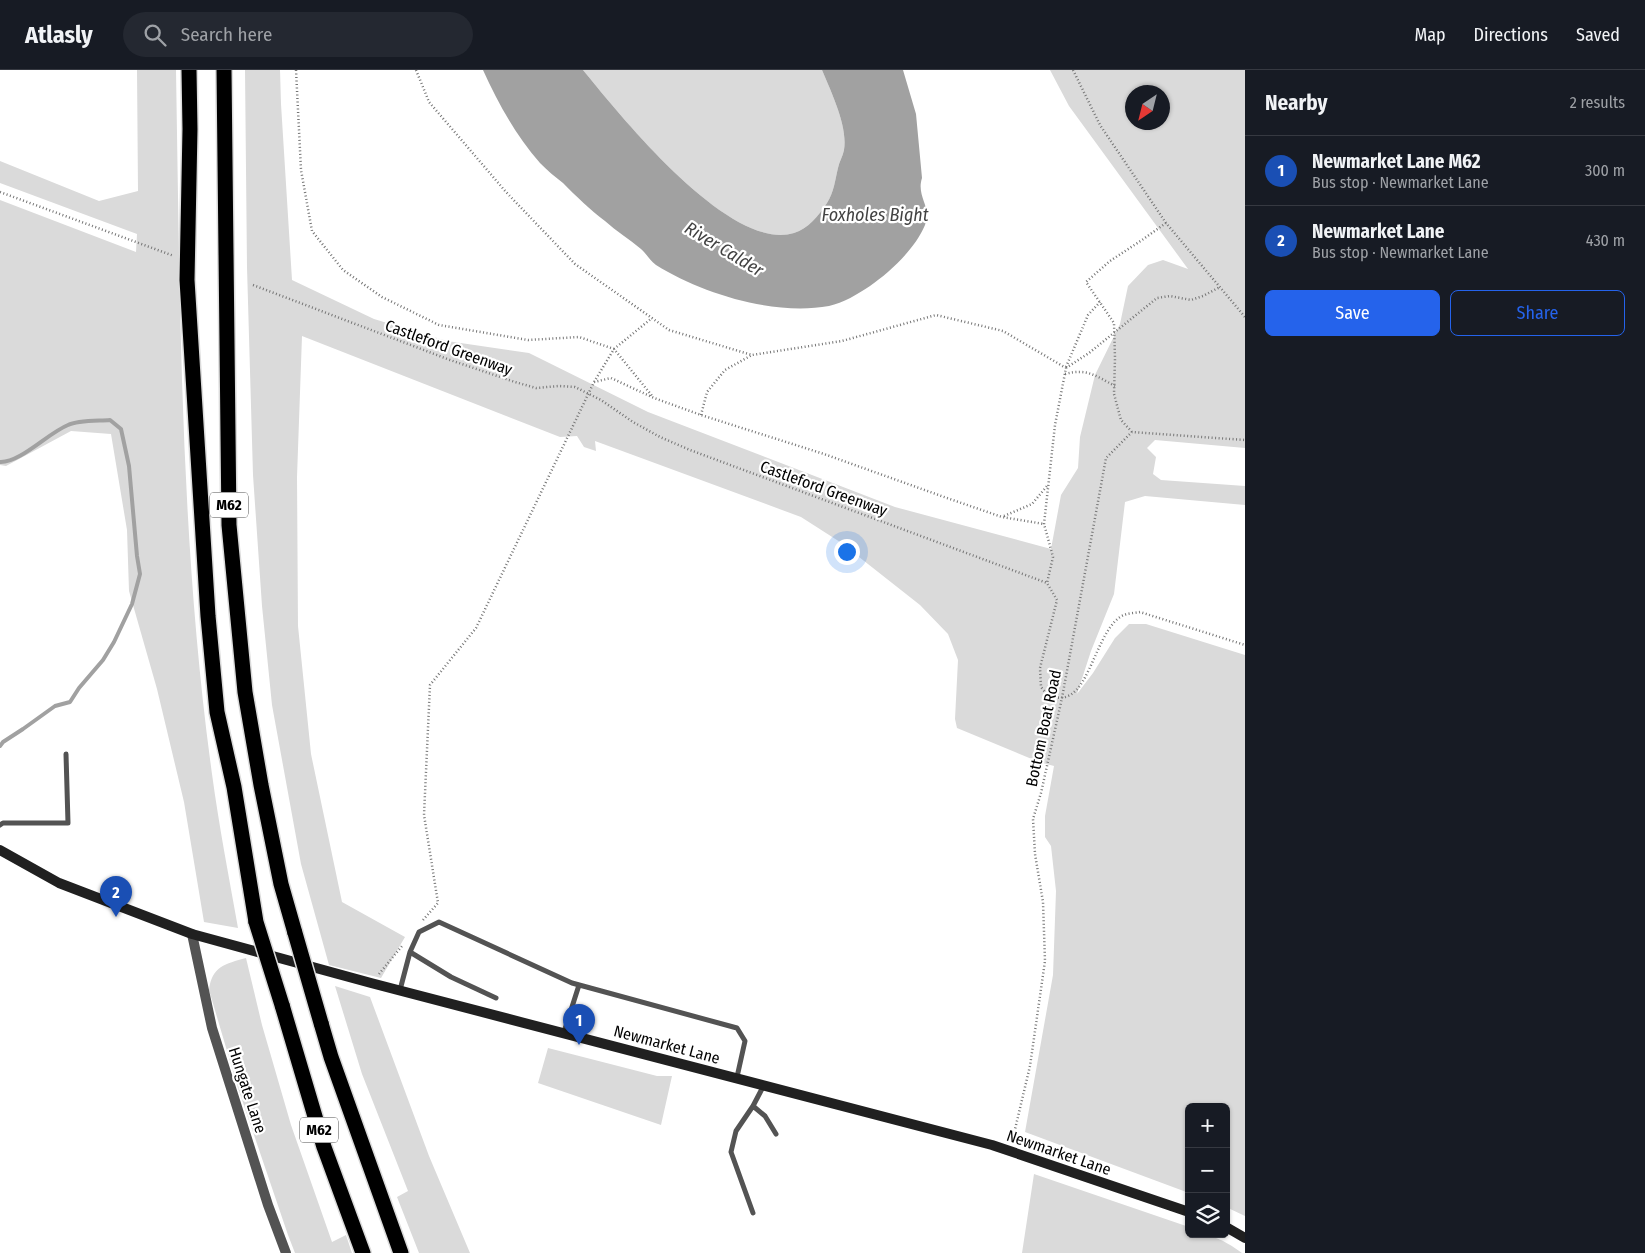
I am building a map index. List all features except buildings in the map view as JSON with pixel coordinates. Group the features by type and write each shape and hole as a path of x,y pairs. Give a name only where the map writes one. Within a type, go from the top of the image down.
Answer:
{"highway":[{"name":"M62","path":"189,70 190,129 187,280 208,616 217,712 234,787 256,922 324,1147 363,1253"},
{"name":"M62","path":"224,70 229,524 245,692 260,785 281,884 331,1058 401,1253"}],"main road":[{"name":"Newmarket Lane","path":"0,850 59,883 192,934 371,983 901,1120 1010,1151 1185,1211"},
{"path":"1230,1229 1245,1238"}],"street":[{"name":"Hungate Lane","path":"192,934 212,1028 268,1205 286,1253"}],"lane":[{"path":"0,825 3,823 68,823 66,754"},
{"path":"400,990 410,952 419,932 439,922 579,985 737,1028 745,1041 737,1077"},
{"path":"410,952 451,977 496,998"},
{"path":"564,1032 579,985"},
{"path":"753,1213 731,1152 736,1131 753,1106 764,1084"},
{"path":"753,1106 765,1116 776,1134"}],"path":[{"path":"296,70 301,170 312,230 343,270 382,297 439,325 528,340 579,338 614,349 654,398"},
{"path":"416,70 429,102 506,192 575,264 669,330 752,355"},
{"path":"1072,70 1100,125 1166,223 1245,317"},
{"path":"0,192 174,256"},
{"path":"1166,223 1110,260 1086,282 1114,323 1114,394 1121,420 1132,432 1245,440"},
{"name":"Castleford Greenway","path":"254,285 450,360 515,382 536,388 574,387 588,393 653,433 690,450 1047,583"},
{"path":"1066,368 1089,353 1157,298 1170,296 1191,300 1220,287"},
{"path":"1100,302 1088,315 1066,368 1055,425 1044,524 1053,557 1047,583 1057,600 1040,668 1041,687 1049,697 1062,698 1070,696 1079,687 1112,624 1124,615 1140,612 1245,645"},
{"path":"701,415 707,392 726,370 752,355 842,341 936,315 1003,331 1066,368"},
{"path":"420,925 438,903 424,815 430,685 476,628 594,382 614,349 652,318"},
{"path":"1064,375 1076,371 1088,372 1115,386"},
{"path":"594,382 611,378 654,398 701,415 824,454 1002,517 1044,524"},
{"name":"Bottom Boat Road","path":"1010,1151 1030,1066 1045,961 1044,902 1035,854 1033,819 1041,793 1062,698 1106,458 1132,432"},
{"path":"1002,517 1032,504 1048,485"},
{"path":"371,983 408,939"}],"shaded area":[{"path":"137,70 176,70 183,423 193,599 212,774 238,928 204,922 184,802 157,689 129,591 127,530 111,434 71,431 6,466 0,465 0,200 136,252 137,234 0,183 0,161 99,201 138,191"},
{"path":"245,70 280,70 292,280 374,319 447,341 529,353 648,412 895,507 1051,549 1061,495 1078,468 1080,437 1095,375 1120,324 1128,286 1148,265 1163,260 1188,269 1069,106 1050,70 1245,70 1245,448 1155,440 1147,448 1156,457 1153,474 1161,480 1245,486 1245,505 1145,496 1125,502 1114,594 1091,651 1077,694 1115,638 1129,624 1146,624 1245,655 1245,1216 1230,1209 1230,1103 1185,1103 1185,1192 1025,1132 1053,975 1056,891 1051,846 1045,837 1045,816 1054,766 1039,762 957,728 955,719 958,660 948,634 920,605 840,542 801,517 595,441 596,451 584,447 577,436 560,437 302,336 297,477 298,626 311,754 342,902 405,937 381,978 329,965 301,864 272,705 262,606 253,475 247,267"},
{"path":"583,70 822,70 838,109 845,141 829,199 813,221 794,233 768,234 739,222 709,202 678,176 622,117"},
{"path":"246,958 262,1025 291,1125 332,1242 346,1235 352,1253 295,1253 288,1235 238,1088 209,990 216,971 226,964"},
{"path":"335,986 370,997 429,1156 470,1253 419,1253 397,1197 408,1191 362,1074"},
{"path":"548,1048 657,1076 672,1076 661,1125 538,1083"},
{"path":"1034,1174 1185,1226 1185,1238 1217,1238 1242,1253 1022,1253"}],"water":[{"name":"Foxholes Bight","path":"483,70 583,70 622,117 678,176 709,202 739,222 768,234 794,233 804,228 820,212 833,190 843,152 844,130 838,109 822,70 903,70 916,114 922,178 921,191 927,212 925,225 915,243 886,274 860,292 834,305 785,308 762,305 717,293 695,285 656,265 641,249 594,212 543,166 515,130 501,107"}],"waterway":[{"path":"0,462 16,458 72,423 110,420 121,429 129,466 140,574 132,604 114,642 103,660 79,688 70,702 55,706 0,746"}],"place":[{"name":"Newmarket Lane","path":"116,917"},
{"name":"Newmarket Lane M62","path":"579,1045"}],"water label":[{"name":"River Calder","path":"724,249"}]}
